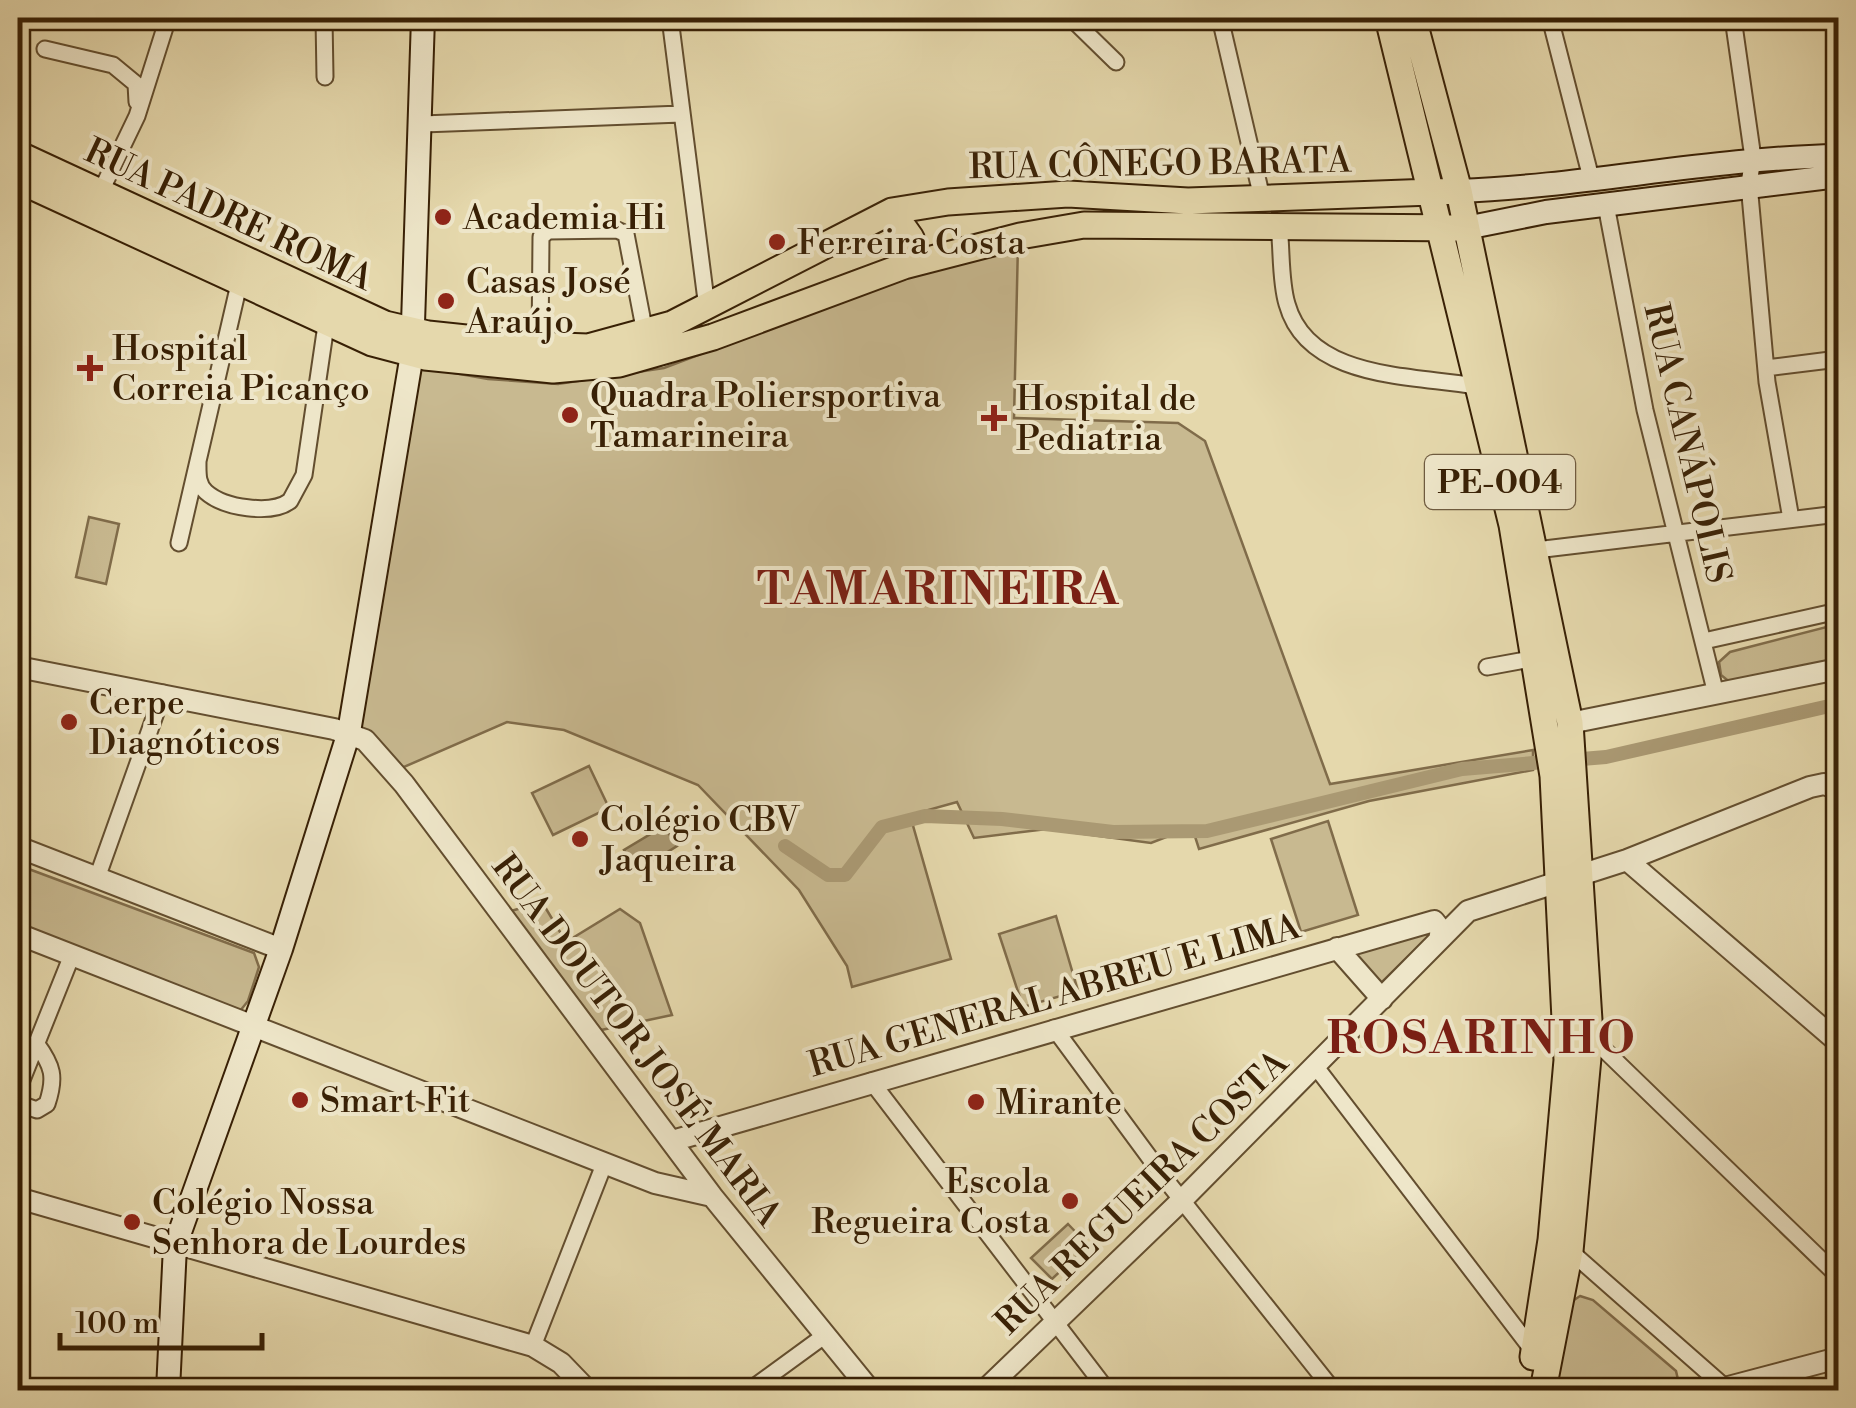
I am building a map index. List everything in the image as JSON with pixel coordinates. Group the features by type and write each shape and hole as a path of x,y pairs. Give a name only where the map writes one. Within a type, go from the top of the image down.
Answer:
{"main road":[{"path":"168,1390 175,1246 281,949 349,732 413,343 424,18"},
{"name":"PE-004","path":"1388,18 1432,191 1454,228 1536,550 1563,733 1570,875 1590,1036 1570,1251 1543,1390"},
{"name":"PE-004","path":"1413,18 1459,191 1454,228 1475,386 1512,524 1536,658 1563,733"},
{"name":"RUA PADRE ROMA","path":"18,154 413,343"},
{"path":"1459,191 1753,158 1838,156"},
{"path":"1454,228 1749,184 1838,176"},
{"name":"RUA PADRE ROMA","path":"18,180 326,324 413,343"},
{"name":"RUA CÔNEGO BARATA","path":"413,343 588,347 645,333 707,308 892,211 930,204 1068,194 1188,201 1459,191"},
{"path":"930,204 927,232 940,258"},
{"path":"892,211 912,238 904,266"},
{"name":"RUA CÔNEGO BARATA","path":"413,343 553,370 620,364 712,337 904,266 1020,236 1084,225 1454,228"},
{"name":"PE-004","path":"1527,1390 1540,1309 1567,1060 1570,875"}],"street":[{"path":"101,191 136,116 168,18"},
{"path":"324,18 325,77"},
{"path":"670,18 707,308"},
{"path":"1071,18 1116,62"},
{"path":"1220,18 1262,198"},
{"path":"1550,18 1591,178"},
{"path":"1733,18 1753,158 1749,184 1766,368 1791,519"},
{"path":"46,49 103,62 127,73 136,84 136,116"},
{"path":"423,124 681,114"},
{"name":"RUA CANÁPOLIS","path":"1606,205 1646,410 1716,694"},
{"path":"1279,226 1286,302 1310,345 1327,357 1356,366 1475,386"},
{"path":"540,345 543,233 617,230 626,234 645,333"},
{"path":"180,543 239,284"},
{"path":"198,462 203,490 218,498 266,510 284,506 297,493 326,324"},
{"path":"1766,368 1838,359"},
{"path":"1536,550 1838,514"},
{"path":"1704,641 1838,611"},
{"path":"1487,667 1536,658"},
{"path":"18,667 349,732"},
{"path":"1563,733 1716,694 1838,669"},
{"path":"97,878 164,694"},
{"name":"RUA DOUTOR JOSÉ MARIA","path":"349,732 365,740 415,799 672,1140 692,1184 712,1196 870,1390"},
{"path":"1570,875 1627,860 1810,787 1824,784 1838,790"},
{"path":"18,847 281,949"},
{"path":"1627,860 1838,1042"},
{"name":"RUA REGUEIRA COSTA","path":"985,1390 1182,1200 1468,911 1570,875"},
{"name":"RUA GENERAL ABREU E LIMA","path":"672,1140 1434,921 1441,930 1439,940"},
{"path":"18,934 605,1162 692,1184"},
{"path":"1337,948 1382,999"},
{"path":"36,1043 72,955"},
{"path":"1054,1028 1182,1200 1332,1390"},
{"path":"1590,1036 1838,1276"},
{"path":"1316,1067 1534,1352"},
{"path":"871,1081 1106,1390"},
{"path":"533,1346 605,1162"},
{"path":"18,1198 533,1346 561,1364 587,1390"},
{"path":"1570,1251 1724,1390 1838,1358"},
{"path":"1505,1314 1520,1318 1540,1309"},
{"path":"750,1390 824,1336"}],"shaded area":[{"path":"1018,243 1014,418 1178,423 1205,441 1330,784 1533,750 1533,770 1369,801 1199,849 1192,827 1151,843 1047,829 974,838 957,802 910,815 951,959 852,987 847,966 799,890 698,785 564,730 507,722 397,770 357,725 420,367 488,379 558,384 664,368 891,282"},
{"path":"89,517 119,524 106,584 76,577"},
{"path":"1838,624 1838,662 1731,683 1721,675 1719,662 1730,652"},
{"path":"589,766 609,808 553,835 532,793"},
{"path":"1328,821 1358,915 1301,932 1271,839"},
{"path":"664,826 677,846 637,871 624,850"},
{"path":"18,865 254,953 259,967 248,1001 240,1011 18,930"},
{"path":"542,902 566,942 620,909 640,923 672,1015 601,1030 511,911"},
{"path":"1056,916 1078,991 1023,1007 999,934"},
{"path":"1428,927 1432,933 1380,984 1352,950"},
{"path":"1068,1224 1088,1245 1052,1279 1031,1258"},
{"path":"1580,1296 1593,1300 1676,1371 1679,1384 1674,1390 1548,1390 1571,1302"}],"waterway":[{"path":"785,846 828,875 845,875 882,827 925,816 1002,819 1113,832 1207,831 1462,769 1606,757 1838,704"}],"place":[{"name":"Academia Hi","path":"443,217"},
{"name":"Ferreira Costa","path":"777,242"},
{"name":"Casas José Araújo","path":"446,301"},
{"name":"Hospital Correia Picanço","path":"90,368"},
{"name":"Quadra Poliersportiva Tamarineira","path":"570,415"},
{"name":"Hospital de Pediatria","path":"994,418"},
{"name":"Cerpe Diagnóticos","path":"69,722"},
{"name":"Colégio CBV Jaqueira","path":"580,839"},
{"name":"Smart Fit","path":"300,1100"},
{"name":"Mirante","path":"976,1102"},
{"name":"Escola Regueira Costa","path":"1070,1201"},
{"name":"Colégio Nossa Senhora de Lourdes","path":"132,1222"}],"district":[{"name":"TAMARINEIRA","path":"939,588"},
{"name":"ROSARINHO","path":"1482,1037"}]}
